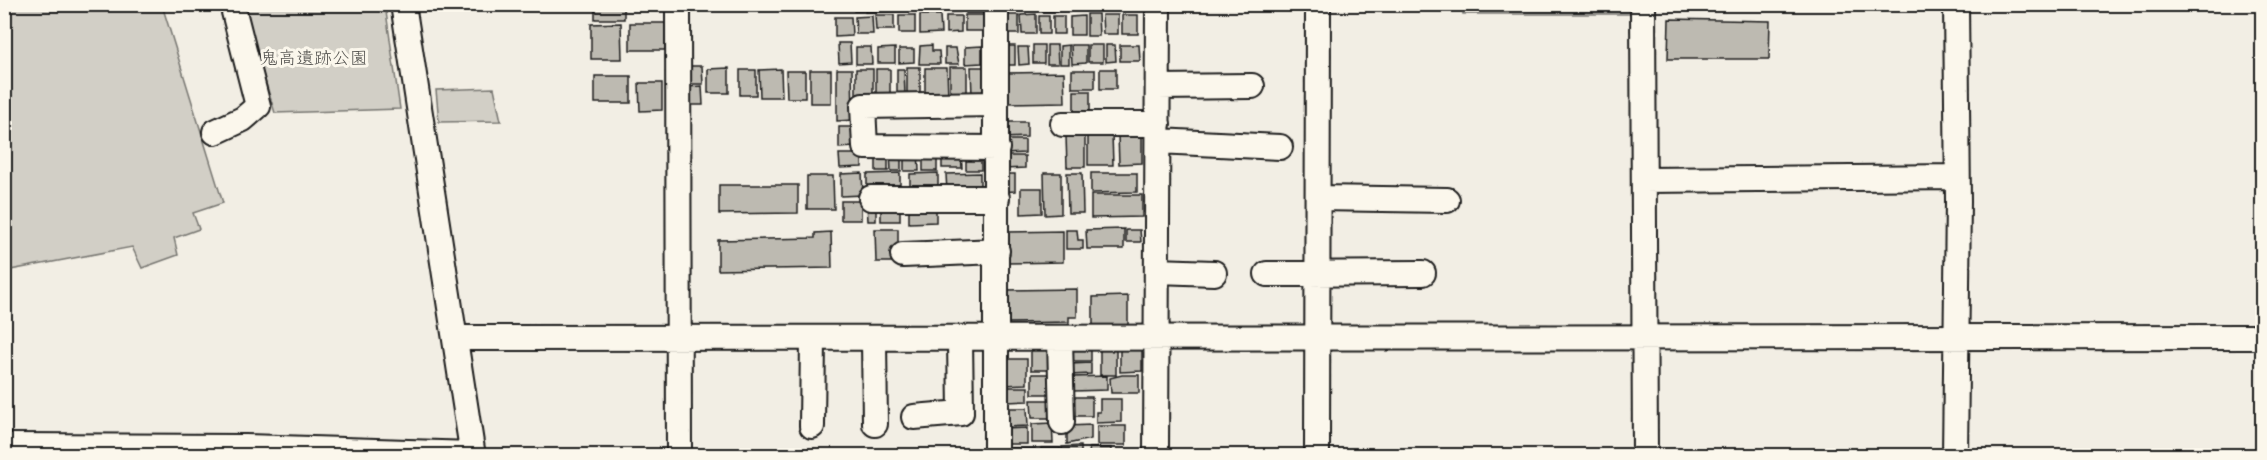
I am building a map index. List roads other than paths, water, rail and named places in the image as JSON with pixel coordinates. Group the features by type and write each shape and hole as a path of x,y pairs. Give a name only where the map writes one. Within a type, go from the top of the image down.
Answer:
{"street":[{"path":"215,132 243,119 258,106 232,4"},
{"path":"4,446 473,455 457,339 403,4"},
{"path":"678,4 679,456"},
{"path":"996,4 998,339 996,455"},
{"path":"1156,456 1158,4"},
{"path":"1317,456 1318,4"},
{"path":"1643,4 1645,456"},
{"path":"1954,456 1958,177 1956,4"},
{"path":"1158,87 1252,87"},
{"path":"996,104 863,106 865,147 997,148"},
{"path":"1063,124 1280,147"},
{"path":"1644,180 1958,177"},
{"path":"871,198 997,198"},
{"path":"1318,198 1447,200"},
{"path":"903,255 997,251"},
{"path":"1157,271 1214,273"},
{"path":"1266,274 1423,273"},
{"path":"457,339 2262,337"},
{"path":"812,426 813,339"},
{"path":"874,339 875,424"},
{"path":"914,417 961,413 960,339"},
{"path":"1060,339 1062,422"}],"park label":[{"name":"鬼高遺跡公園","path":"314,58"}]}
